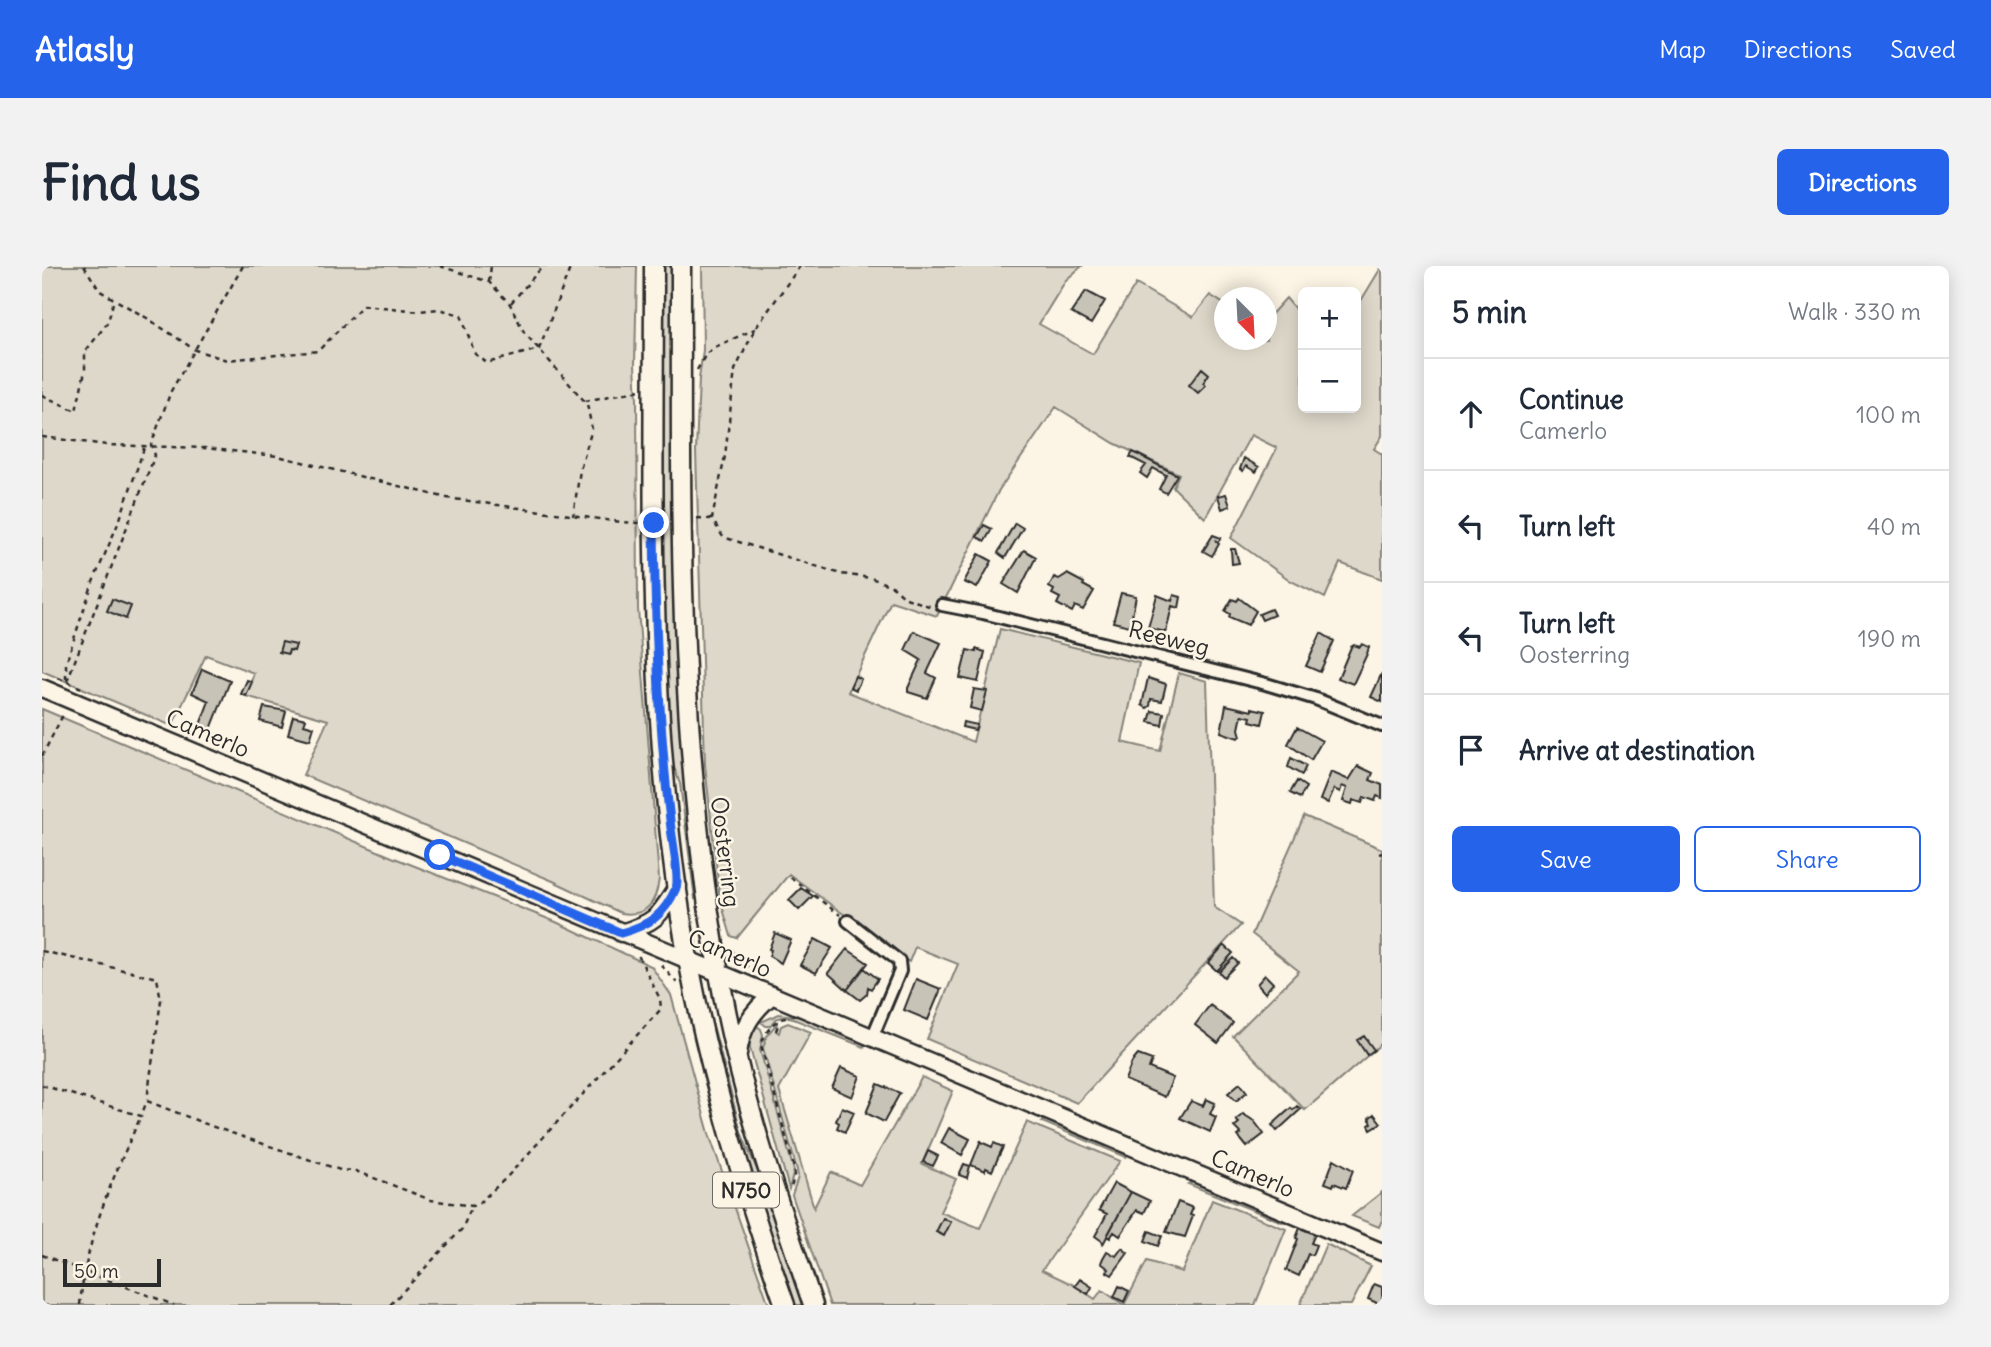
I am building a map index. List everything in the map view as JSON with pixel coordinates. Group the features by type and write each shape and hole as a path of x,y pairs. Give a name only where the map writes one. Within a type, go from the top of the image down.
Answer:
{"main road":[{"name":"N750","path":"654,266 654,531 658,662 667,793 678,886 689,961 712,1074 740,1173 785,1305"},
{"name":"Oosterring","path":"681,266 681,518 686,701 701,858 719,974 737,1058 779,1205 813,1305"},
{"name":"Camerlo","path":"42,688 64,689 621,933 1382,1252"},
{"path":"621,933 639,928 656,918 678,886"},
{"path":"737,1058 740,1033 772,995"}],"street":[{"name":"Reeweg","path":"942,605 1266,684 1316,699 1382,726"},
{"path":"848,921 899,961 900,971 872,1038"}],"path":[{"path":"84,266 100,291 195,350 227,360 318,351 363,305 419,311 439,309 461,315 475,354 487,363 539,349"},
{"path":"64,689 155,455 151,446 171,391 243,266"},
{"path":"440,266 489,282 510,304 524,332 587,404 592,429 580,470 573,516"},
{"path":"489,282 491,266"},
{"path":"510,304 543,266"},
{"path":"539,349 571,266"},
{"path":"800,266 755,329 735,370 725,456 712,519 723,537 841,574 871,578 894,587 906,598 932,607 942,605"},
{"path":"42,395 76,411 85,372 85,352 108,322 114,299"},
{"path":"694,372 706,354 715,347 755,329"},
{"path":"584,401 640,390"},
{"path":"42,437 107,445 204,448 278,456 447,498 621,523 640,523"},
{"path":"64,689 66,663 93,582 120,519 145,445"},
{"path":"695,518 712,519"},
{"path":"42,756 64,713"},
{"path":"790,877 848,921"},
{"path":"729,946 740,961 758,973"},
{"path":"42,951 157,978 161,1000 147,1101 107,1190 83,1270 80,1305"},
{"path":"147,1101 343,1171 353,1170 431,1200 472,1206 479,1203 506,1178 661,1009 660,999 637,953"},
{"path":"657,962 678,984"},
{"path":"776,1022 779,1023 776,1031"},
{"path":"767,1032 761,1045 796,1171 790,1194"},
{"path":"42,1085 141,1116"},
{"path":"390,1305 462,1229 472,1206"},
{"path":"42,1255 174,1305"}],"shaded area":[{"path":"42,266 637,266 635,365 638,609 659,879 656,895 649,906 638,913 621,913 553,881 303,775 328,720 246,696 254,673 206,655 172,726 42,671"},
{"path":"662,266 674,266 674,583 682,741 699,898 695,899 680,784 672,762 668,701 661,522"},
{"path":"702,266 1082,266 1066,280 1039,324 1093,354 1136,284 1193,317 1210,295 1214,298 1214,350 1277,350 1277,308 1286,298 1298,312 1298,413 1361,413 1361,301 1382,266 1382,436 1374,449 1382,454 1382,579 1340,563 1325,598 1291,581 1231,538 1277,448 1251,435 1205,518 1173,487 1179,474 1114,443 1056,407 999,490 937,616 891,601 848,692 973,742 1000,629 1139,663 1122,742 1160,751 1179,673 1207,681 1214,907 1241,925 1077,1103 927,1039 958,964 915,947 909,962 789,874 737,938 731,936 720,899 705,765 696,451 703,350"},
{"path":"42,709 392,857 556,922 651,966 671,995 710,1137 769,1305 42,1305"},
{"path":"1304,816 1382,849 1382,1043 1305,1110 1233,1036 1299,971 1252,934"},
{"path":"779,1014 801,1017 864,1043 864,1047 786,1016 775,1019 770,1026 761,1022"},
{"path":"777,1023 776,1031 779,1033 781,1026 788,1023 811,1032 779,1090 814,1208 831,1172 860,1185 922,1077 953,1091 922,1164 956,1179 940,1212 980,1228 1027,1122 1120,1161 1042,1270 1074,1285 1095,1299 1102,1290 1124,1305 830,1305 792,1195 798,1177 797,1170 763,1048 767,1035"},
{"path":"713,1025 742,1135 762,1181 804,1305 795,1305 748,1171 710,1026"},
{"path":"757,1026 763,1035 760,1050 794,1171 789,1189 750,1048 749,1035"},
{"path":"1047,1118 1125,1150 1126,1157 1042,1122"},
{"path":"1196,1180 1292,1220 1282,1222 1188,1184"},
{"path":"1382,1192 1382,1220 1379,1227 1352,1216"},
{"path":"1212,1200 1286,1229 1255,1305 1124,1305 1147,1261 1182,1272"},
{"path":"1326,1244 1371,1266 1351,1305 1300,1305"}],"building":[{"path":"1086,291 1105,301 1091,324 1071,313"},
{"path":"1202,368 1209,374 1203,383 1206,385 1198,393 1189,385"},
{"path":"1133,452 1177,475 1166,493 1159,489 1166,475 1153,468 1147,478 1140,473 1146,465 1130,457"},
{"path":"1244,458 1259,467 1256,472 1246,466 1243,471 1240,469"},
{"path":"1226,494 1230,506 1222,509 1218,496"},
{"path":"1015,523 1023,528 1005,558 998,553"},
{"path":"984,525 992,529 985,541 977,537"},
{"path":"1213,535 1221,538 1218,542 1215,540 1219,544 1212,556 1203,551"},
{"path":"1231,549 1235,549 1239,563 1232,564"},
{"path":"1024,550 1036,557 1018,593 1003,584"},
{"path":"979,554 992,561 977,588 964,582"},
{"path":"1067,574 1094,591 1083,610 1075,606 1072,612 1057,604 1060,598 1052,594 1054,590 1049,587 1054,577 1059,579"},
{"path":"1121,593 1136,596 1130,626 1113,622"},
{"path":"1157,595 1172,601 1174,595 1181,597 1179,608 1172,606 1166,632 1148,628"},
{"path":"1239,598 1256,611 1248,625 1229,617 1230,614 1225,611 1232,599 1237,601"},
{"path":"112,599 131,606 126,619 107,611"},
{"path":"1271,609 1274,615 1262,620 1259,614"},
{"path":"914,631 941,643 927,673 936,678 927,698 908,692 921,660 905,650"},
{"path":"1321,633 1334,641 1320,672 1306,666"},
{"path":"282,642 296,645 294,651 289,650 288,654 279,652"},
{"path":"1362,644 1369,647 1353,684 1338,678 1351,647 1360,647"},
{"path":"976,649 985,652 978,682 960,678 967,650 976,652"},
{"path":"202,669 230,681 211,729 200,725 209,701 192,693"},
{"path":"1382,673 1382,702 1371,697"},
{"path":"855,676 861,679 856,690 850,687"},
{"path":"1148,678 1166,684 1162,701 1151,699 1147,708 1142,705"},
{"path":"247,680 252,682 246,696 241,694"},
{"path":"974,689 987,691 982,711 970,708"},
{"path":"1226,705 1265,711 1262,724 1250,721 1251,717 1242,715 1239,729 1241,736 1238,738 1221,732"},
{"path":"264,707 286,711 282,727 260,721"},
{"path":"1152,711 1164,713 1162,725 1149,722"},
{"path":"293,716 306,719 304,724 314,727 310,740 288,734"},
{"path":"963,722 977,725 975,730 962,727"},
{"path":"1297,727 1322,741 1311,760 1288,744"},
{"path":"1291,758 1306,766 1302,775 1288,767"},
{"path":"1358,766 1373,773 1370,780 1382,785 1382,798 1377,796 1375,801 1364,797 1362,803 1353,800 1352,804 1343,801 1347,788 1342,786 1340,792 1334,789 1328,803 1320,800 1331,772 1349,780"},
{"path":"1297,781 1306,787 1300,798 1290,793"},
{"path":"801,888 813,896 799,910 789,900"},
{"path":"775,933 791,940 781,963 769,956"},
{"path":"815,939 832,948 816,973 800,965"},
{"path":"1224,945 1233,953 1217,971 1208,963"},
{"path":"847,949 868,963 847,990 828,973"},
{"path":"1233,958 1238,963 1224,977 1219,972"},
{"path":"864,968 878,979 871,989 868,987 867,994 860,1000 847,990"},
{"path":"1265,975 1273,983 1265,993 1257,984"},
{"path":"916,979 941,989 928,1020 904,1010"},
{"path":"1210,1005 1233,1023 1218,1043 1195,1025"},
{"path":"1364,1036 1374,1050 1367,1055 1357,1040"},
{"path":"1138,1055 1152,1060 1149,1068 1173,1078 1165,1097 1125,1080"},
{"path":"841,1068 860,1076 852,1097 832,1088"},
{"path":"1240,1083 1247,1092 1236,1101 1228,1093"},
{"path":"878,1084 900,1093 884,1122 866,1113"},
{"path":"1206,1099 1215,1103 1210,1114 1216,1117 1210,1132 1180,1118 1191,1101 1203,1106"},
{"path":"1297,1106 1301,1109 1277,1131 1272,1125"},
{"path":"842,1107 854,1112 845,1132 837,1128 839,1123 836,1121"},
{"path":"1243,1114 1254,1121 1264,1134 1247,1147 1234,1127 1239,1123 1236,1120"},
{"path":"1374,1114 1381,1123 1371,1129 1369,1118"},
{"path":"949,1128 970,1139 962,1155 941,1143"},
{"path":"981,1140 992,1147 994,1143 1003,1147 992,1171 971,1165"},
{"path":"928,1151 938,1156 933,1166 923,1162"},
{"path":"1334,1159 1353,1170 1346,1188 1325,1183"},
{"path":"964,1164 970,1166 967,1178 959,1175"},
{"path":"1114,1183 1131,1192 1103,1244 1095,1236 1107,1214 1099,1210"},
{"path":"1131,1192 1150,1201 1144,1213 1137,1210 1120,1236 1114,1232 1110,1238 1107,1236"},
{"path":"1178,1202 1193,1208 1190,1215 1193,1216 1185,1237 1166,1232"},
{"path":"943,1218 951,1222 944,1236 936,1232"},
{"path":"1300,1228 1315,1234 1311,1243 1316,1245 1312,1255 1308,1254 1299,1276 1286,1270"},
{"path":"1149,1231 1162,1236 1158,1246 1145,1241"},
{"path":"1122,1248 1128,1253 1112,1275 1101,1263 1107,1251 1116,1256"},
{"path":"1080,1279 1092,1287 1088,1294 1075,1286"},
{"path":"1374,1284 1382,1287 1382,1305 1376,1305 1377,1303 1368,1299"},
{"path":"1119,1286 1129,1291 1124,1302 1114,1297"}],"route":[{"path":"440,855 621,933 648,924 664,908 678,886 660,703 654,523"}]}
